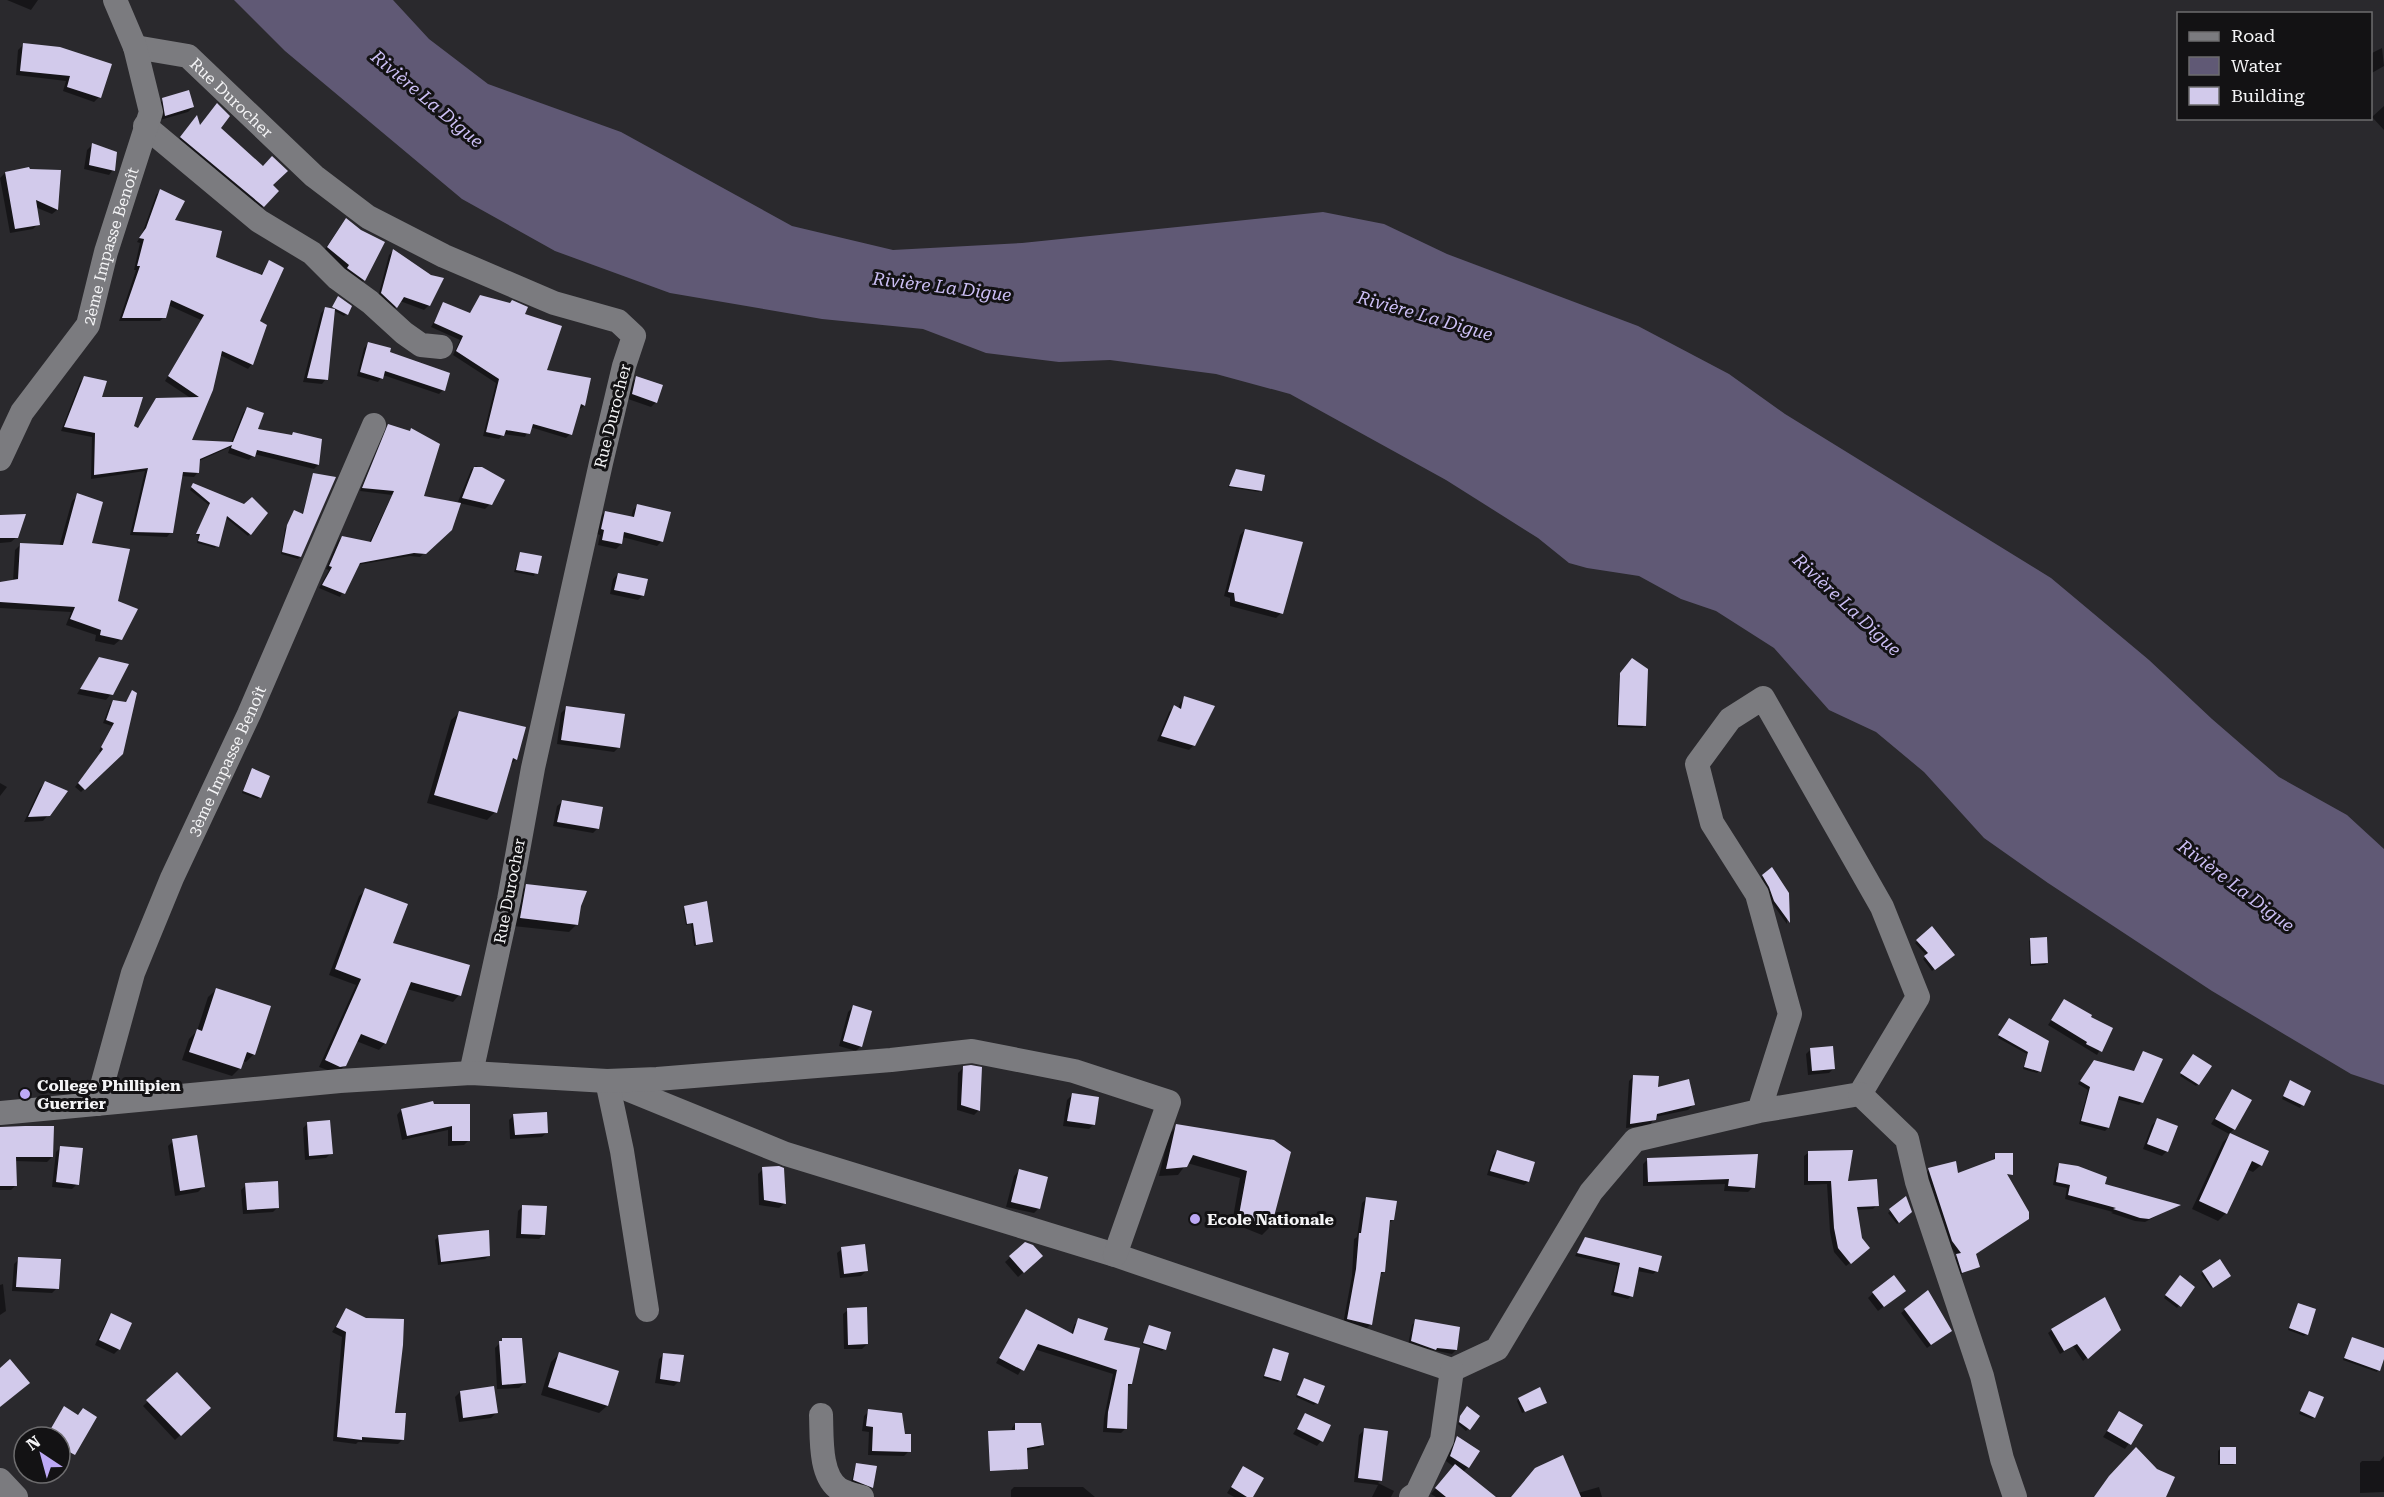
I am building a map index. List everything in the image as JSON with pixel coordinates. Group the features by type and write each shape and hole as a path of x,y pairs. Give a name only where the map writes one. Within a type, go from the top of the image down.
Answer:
{"street":[{"name":"2ème Impasse Benoît","path":"0,459 22,412 88,325 106,252 151,112 135,47 115,0"},
{"name":"Rue Durocher","path":"135,47 188,56 314,176 368,217 444,256 554,303 618,321 634,336 624,366 603,453 532,768 508,900 471,1073"},
{"path":"145,126 259,221 312,253 337,278 370,302 404,333 421,345 441,347"},
{"name":"3ème Impasse Benoît","path":"97,1104 133,973 172,878 249,714 375,425"},
{"path":"607,1081 786,1154 1115,1255 1452,1370 1497,1349 1591,1192 1635,1140 1760,1112 1860,1094 1918,997 1882,907 1762,698 1730,719 1697,764 1712,824 1757,894 1790,1014 1760,1112"},
{"path":"0,1113 340,1081 471,1073 607,1081 891,1060 972,1051 1074,1071 1169,1102 1115,1255"},
{"path":"607,1081 622,1151 647,1310"},
{"path":"1860,1094 1907,1139 1917,1182 1982,1376 2002,1459 2015,1497"},
{"path":"1411,1497 1417,1494 1442,1440 1452,1370"},
{"path":"821,1415 823,1462 834,1484 841,1490 862,1497"},
{"path":"0,1480 16,1497"}],"water":[{"name":"Rivière La Digue","path":"234,0 393,0 429,39 488,84 621,132 792,226 893,250 1022,243 1323,212 1384,224 1447,254 1638,326 1729,374 1785,414 2051,578 2149,660 2279,777 2347,815 2384,849 2384,1085 2351,1074 2212,991 1984,838 1924,772 1876,732 1829,710 1774,648 1716,611 1681,599 1639,576 1569,563 1538,538 1446,480 1290,394 1216,374 1110,360 1059,362 986,353 923,329 822,319 670,293 555,251 462,199 285,51"}],"building":[{"path":"23,43 60,47 112,64 101,98 67,87 70,76 20,71"},
{"path":"189,90 194,107 165,116 162,98"},
{"path":"217,103 230,116 221,128 263,166 272,156 288,171 273,185 279,191 264,207 180,137 197,115 200,125"},
{"path":"92,143 117,152 115,171 89,165"},
{"path":"29,167 30,169 61,170 58,210 36,200 40,225 15,229 5,172"},
{"path":"160,189 185,201 175,220 222,231 216,257 262,275 269,260 284,268 260,321 267,325 253,365 222,351 213,390 192,440 233,442 247,407 264,413 258,429 292,435 293,432 322,439 319,465 257,450 255,457 231,448 232,445 200,459 199,473 183,472 173,533 133,532 148,468 94,475 95,433 64,427 84,376 107,381 102,397 143,397 134,426 138,428 156,398 199,397 168,376 204,315 171,300 166,318 122,318 140,266 137,266 144,239 139,238 146,228"},
{"path":"346,218 361,230 385,242 365,281 347,268 349,265 327,247"},
{"path":"393,249 431,275 444,278 430,306 404,297 397,308 381,293"},
{"path":"480,295 510,303 512,300 528,307 525,314 562,326 547,370 591,378 585,406 581,404 572,435 533,424 530,434 506,430 504,436 486,432 499,379 456,351 463,336 434,323 443,302 470,313"},
{"path":"338,296 352,306 348,315 332,307"},
{"path":"325,307 335,309 328,380 307,378"},
{"path":"368,342 391,348 390,352 450,373 445,391 385,371 383,379 360,372"},
{"path":"636,376 663,385 657,403 632,394"},
{"path":"388,424 410,431 411,428 440,444 424,496 461,503 452,530 426,554 414,553 360,563 345,594 322,585 332,567 329,566 342,536 371,542 394,491 362,488"},
{"path":"474,467 482,467 505,480 492,505 462,498"},
{"path":"1236,469 1265,475 1262,491 1229,486"},
{"path":"313,473 336,477 301,557 282,552 287,525 294,510 303,514"},
{"path":"193,483 244,504 252,497 268,513 251,535 227,516 219,547 198,541 200,534 196,534 210,503 191,487"},
{"path":"77,493 103,502 92,543 130,549 118,601 138,609 122,640 100,635 101,630 70,619 75,607 0,602 0,582 18,579 20,543 63,545"},
{"path":"637,504 671,512 663,542 624,532 622,544 602,540 604,530 601,529 605,511 634,517"},
{"path":"26,514 18,538 0,538 0,515"},
{"path":"1245,529 1303,542 1283,614 1235,601 1234,593 1228,592"},
{"path":"520,552 542,556 538,574 516,570"},
{"path":"618,573 648,579 644,596 614,590"},
{"path":"99,657 129,664 113,695 80,689"},
{"path":"1632,658 1648,669 1646,726 1618,725 1620,673"},
{"path":"132,690 137,693 123,754 85,790 78,783 103,749 101,747 114,723 106,720 113,700 126,702"},
{"path":"1184,696 1215,706 1195,746 1161,736 1174,705 1181,709"},
{"path":"566,706 625,714 620,748 561,740"},
{"path":"459,711 526,727 517,760 513,758 497,813 434,795"},
{"path":"252,768 270,776 261,798 243,791"},
{"path":"45,781 68,791 50,816 28,817"},
{"path":"562,800 603,807 599,829 557,822"},
{"path":"1772,867 1789,893 1790,923 1774,901 1762,875"},
{"path":"526,884 587,891 581,906 578,925 520,918"},
{"path":"365,888 408,904 393,943 470,965 461,996 411,982 386,1044 361,1034 346,1066 340,1067 325,1060 361,979 335,969"},
{"path":"707,901 713,942 696,945 693,923 687,924 684,906"},
{"path":"1932,926 1955,955 1935,970 1924,956 1928,953 1916,940"},
{"path":"2047,937 2048,963 2031,964 2030,938"},
{"path":"216,988 271,1006 255,1055 247,1052 241,1069 189,1052 197,1029 202,1031"},
{"path":"2064,999 2113,1028 2102,1052 2051,1020"},
{"path":"853,1005 872,1011 862,1047 843,1041"},
{"path":"2009,1018 2049,1041 2041,1072 2024,1067 2028,1052 1998,1035"},
{"path":"1833,1046 1835,1069 1812,1071 1810,1048"},
{"path":"2143,1051 2163,1059 2143,1103 2119,1096 2109,1128 2081,1121 2090,1087 2080,1081 2094,1060 2134,1071"},
{"path":"2193,1054 2212,1066 2199,1085 2180,1073"},
{"path":"963,1066 982,1067 980,1111 961,1105"},
{"path":"1633,1075 1659,1076 1658,1087 1689,1079 1695,1105 1657,1114 1656,1120 1630,1124"},
{"path":"2290,1080 2311,1091 2304,1106 2283,1096"},
{"path":"2232,1089 2252,1100 2235,1130 2215,1119"},
{"path":"1072,1093 1099,1097 1095,1125 1067,1121"},
{"path":"433,1101 434,1104 470,1104 470,1141 452,1141 452,1126 407,1136 401,1109"},
{"path":"547,1112 548,1133 515,1135 513,1114"},
{"path":"2157,1118 2178,1126 2168,1152 2147,1144"},
{"path":"330,1120 333,1154 309,1156 307,1122"},
{"path":"1176,1124 1274,1140 1291,1152 1271,1228 1239,1215 1247,1171 1193,1155 1187,1167 1166,1169"},
{"path":"54,1126 53,1157 16,1157 17,1186 0,1186 0,1127"},
{"path":"2230,1133 2269,1151 2262,1166 2252,1161 2227,1214 2199,1201"},
{"path":"197,1135 205,1187 180,1191 172,1139"},
{"path":"60,1146 83,1148 79,1185 56,1182"},
{"path":"1497,1150 1535,1162 1529,1182 1490,1171"},
{"path":"1853,1150 1848,1181 1877,1179 1879,1206 1857,1207 1862,1238 1870,1248 1851,1264 1838,1248 1834,1228 1831,1181 1808,1181 1808,1151"},
{"path":"1995,1153 2013,1153 2013,1175 2007,1174 2029,1212 2029,1219 1976,1254 1980,1267 1962,1273 1956,1254 1961,1253 1952,1241 1928,1168 1956,1161 1958,1173 1995,1159"},
{"path":"1758,1154 1755,1188 1728,1186 1729,1179 1648,1182 1647,1158"},
{"path":"2059,1163 2078,1166 2107,1177 2105,1184 2181,1205 2149,1219 2068,1195 2070,1185 2056,1182"},
{"path":"762,1167 784,1168 786,1204 764,1200"},
{"path":"1019,1169 1048,1177 1040,1209 1011,1202"},
{"path":"278,1181 279,1208 247,1210 245,1183"},
{"path":"1906,1196 1912,1212 1899,1223 1889,1209"},
{"path":"1366,1197 1397,1201 1394,1220 1390,1220 1385,1272 1381,1272 1372,1325 1347,1319"},
{"path":"522,1205 547,1206 545,1235 521,1234"},
{"path":"489,1230 490,1256 441,1262 438,1235"},
{"path":"1585,1237 1662,1256 1658,1272 1639,1267 1633,1297 1614,1292 1620,1263 1577,1253"},
{"path":"1025,1242 1033,1245 1043,1256 1024,1273 1009,1256"},
{"path":"865,1244 868,1271 844,1274 841,1247"},
{"path":"18,1257 61,1259 59,1289 16,1287"},
{"path":"2220,1259 2231,1276 2213,1288 2202,1271"},
{"path":"1894,1275 1906,1291 1884,1307 1872,1292"},
{"path":"2180,1275 2195,1287 2181,1307 2165,1295"},
{"path":"1928,1290 1952,1331 1931,1345 1904,1309"},
{"path":"2105,1297 2121,1330 2088,1359 2077,1344 2064,1351 2051,1329"},
{"path":"2298,1303 2316,1309 2308,1335 2289,1328"},
{"path":"867,1307 868,1344 848,1345 847,1308"},
{"path":"346,1308 366,1318 404,1319 395,1413 406,1413 404,1440 362,1437 362,1440 337,1437 346,1332 336,1327"},
{"path":"1026,1309 1073,1334 1078,1318 1108,1328 1104,1340 1140,1348 1132,1384 1128,1384 1127,1429 1107,1428 1117,1370 1038,1344 1024,1371 999,1358"},
{"path":"111,1313 132,1323 120,1350 99,1340"},
{"path":"1415,1319 1460,1327 1457,1350 1437,1348 1436,1350 1411,1341"},
{"path":"1149,1325 1171,1332 1166,1350 1143,1343"},
{"path":"2352,1337 2384,1348 2384,1359 2380,1371 2344,1358"},
{"path":"502,1338 522,1338 526,1383 502,1385 499,1341 502,1341"},
{"path":"1273,1348 1289,1353 1281,1381 1264,1376"},
{"path":"559,1352 619,1371 608,1406 548,1387"},
{"path":"663,1353 684,1355 680,1382 660,1379"},
{"path":"10,1359 30,1383 0,1407 0,1368"},
{"path":"177,1372 211,1408 181,1436 146,1400"},
{"path":"1304,1378 1325,1386 1318,1404 1297,1395"},
{"path":"494,1386 498,1413 463,1418 460,1391"},
{"path":"1540,1387 1547,1403 1525,1412 1518,1398"},
{"path":"2309,1391 2324,1397 2315,1418 2300,1411"},
{"path":"64,1406 78,1415 83,1408 97,1417 75,1455 72,1453 72,1425 53,1425"},
{"path":"1467,1406 1480,1416 1470,1430 1459,1422"},
{"path":"868,1409 902,1413 905,1434 911,1434 911,1452 872,1451 873,1427 866,1426"},
{"path":"2119,1411 2143,1425 2131,1445 2107,1431"},
{"path":"1305,1413 1331,1425 1323,1442 1297,1429"},
{"path":"1015,1423 1041,1423 1044,1445 1027,1448 1028,1469 990,1471 988,1431 1015,1430"},
{"path":"1364,1428 1388,1431 1382,1481 1358,1478"},
{"path":"1457,1436 1480,1451 1469,1468 1450,1456"},
{"path":"2136,1447 2157,1469 2175,1477 2166,1497 2094,1497 2109,1476"},
{"path":"2220,1447 2236,1447 2236,1464 2220,1464"},
{"path":"1563,1455 1581,1497 1511,1497 1535,1468"},
{"path":"856,1463 877,1466 873,1488 853,1480"},
{"path":"1455,1464 1496,1497 1446,1497 1435,1488"},
{"path":"1243,1466 1264,1478 1253,1497 1247,1497 1231,1487"}],"place":[{"name":"College Phillipien Guerrier","path":"25,1094"},
{"name":"Ecole Nationale","path":"1195,1219"}]}
